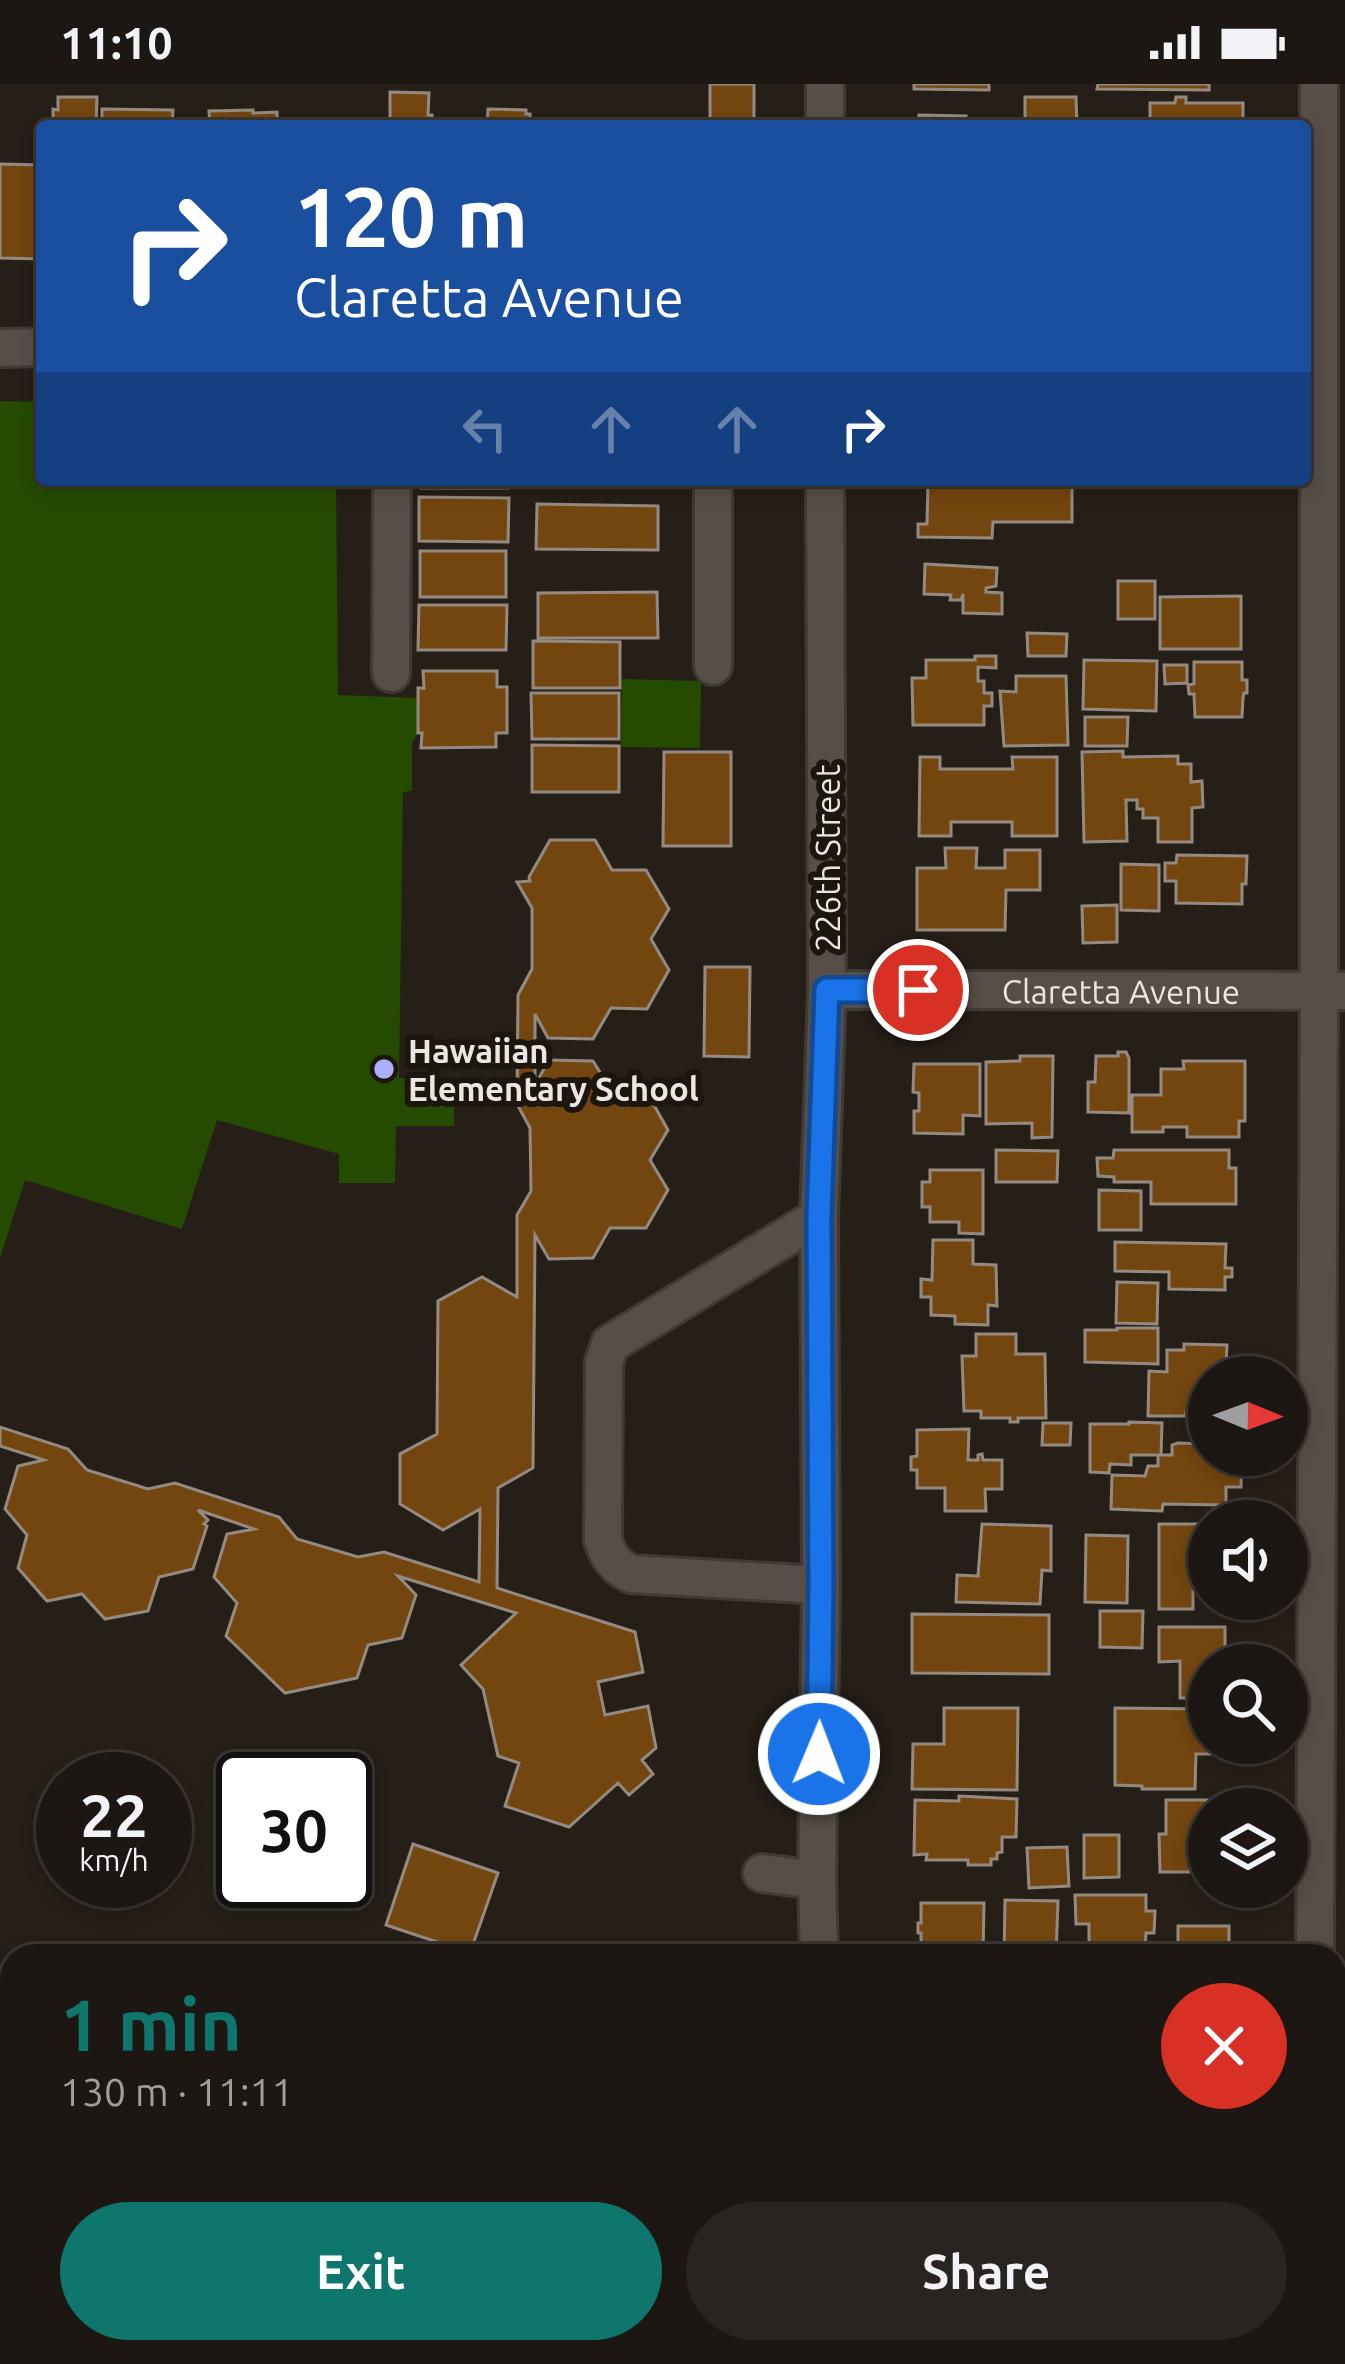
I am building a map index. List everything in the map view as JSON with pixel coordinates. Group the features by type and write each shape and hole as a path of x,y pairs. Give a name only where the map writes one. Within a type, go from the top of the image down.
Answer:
{"street":[{"path":"825,84 825,120"},
{"path":"1315,1944 1332,991 1319,84"},
{"path":"0,348 36,347"},
{"path":"392,486 392,674"},
{"path":"712,666 713,486"},
{"name":"226th Street","path":"819,1944 819,1217 827,990 825,486"},
{"name":"Claretta Avenue","path":"827,990 1332,991"},
{"path":"819,1217 610,1344 604,1362 603,1540 610,1559 632,1574 821,1585"},
{"path":"762,1873 817,1880"}],"green space":[{"path":"0,401 36,402 36,486 336,486 338,695 418,698 412,791 403,792 399,1078 454,1079 454,1126 396,1126 395,1183 339,1183 339,1154 217,1120 182,1229 25,1180 0,1258"},
{"path":"622,679 701,681 700,748 621,747"}],"building":[{"path":"710,84 754,84 754,120 710,120"},
{"path":"914,84 989,84 989,90 914,89"},
{"path":"1098,84 1209,84 1209,90 1097,89"},
{"path":"390,92 429,93 432,120 390,120"},
{"path":"58,97 97,97 96,120 53,120 53,109 58,110"},
{"path":"1025,97 1076,97 1077,120 1025,120"},
{"path":"1176,97 1186,97 1186,103 1243,103 1243,120 1150,120 1150,103 1175,103"},
{"path":"102,109 173,110 172,120 102,120"},
{"path":"488,109 530,114 530,120 487,120"},
{"path":"209,111 277,112 277,120 210,120"},
{"path":"919,115 966,116 966,120 919,120"},
{"path":"0,164 36,165 36,259 0,258"},
{"path":"421,486 508,486 508,488"},
{"path":"928,486 1072,486 1072,522 993,522 992,538 918,537 918,524 927,524"},
{"path":"419,497 509,498 508,542 419,541"},
{"path":"537,504 658,506 658,550 536,549"},
{"path":"420,551 506,551 506,597 420,597"},
{"path":"925,564 997,568 996,586 986,592 1002,593 1002,614 963,613 963,594 961,600 950,600 951,595 924,594"},
{"path":"1118,581 1155,581 1155,619 1118,619"},
{"path":"657,592 658,638 538,638 538,593"},
{"path":"1241,596 1241,649 1160,649 1160,597"},
{"path":"419,605 507,605 506,650 418,650"},
{"path":"1027,633 1067,634 1066,656 1028,656"},
{"path":"533,641 620,642 620,688 533,688"},
{"path":"975,656 996,656 996,668 978,667 984,693 992,693 992,706 984,706 984,725 913,725 912,678 926,678 926,660 975,660"},
{"path":"1084,660 1157,661 1156,711 1083,709"},
{"path":"1194,662 1242,662 1247,693 1242,717 1195,717 1194,694 1189,694 1188,685 1194,684"},
{"path":"1164,665 1187,665 1187,683 1165,684"},
{"path":"423,671 497,671 497,687 507,687 507,733 496,733 496,747 421,748 418,688 424,688"},
{"path":"1016,676 1066,676 1068,745 1004,746 1000,691 1016,692"},
{"path":"531,693 619,693 619,739 532,739"},
{"path":"1085,717 1128,717 1127,746 1085,746"},
{"path":"532,745 619,746 619,792 532,792"},
{"path":"1123,751 1123,757 1178,756 1178,764 1191,764 1191,782 1202,781 1203,807 1192,808 1192,842 1158,842 1158,818 1143,818 1137,800 1126,800 1127,841 1084,842 1082,752"},
{"path":"664,752 731,752 731,846 663,846"},
{"path":"920,757 940,757 940,769 1013,769 1012,757 1057,757 1057,836 1012,836 1012,822 951,822 951,836 919,836"},
{"path":"550,840 595,840 612,870 646,870 669,909 651,939 669,970 647,1009 611,1008 593,1039 548,1038 535,1014 535,1085 549,1060 593,1061 611,1090 646,1091 668,1130 650,1160 668,1190 646,1228 610,1228 593,1258 549,1259 535,1235 533,1468 498,1488 497,1588 635,1632 643,1672 598,1682 605,1715 648,1706 656,1748 642,1760 653,1774 629,1795 618,1783 569,1827 505,1806 519,1763 498,1756 483,1689 461,1665 516,1613 398,1576 416,1595 402,1638 368,1645 357,1678 285,1693 226,1636 237,1603 214,1577 227,1534 254,1529 198,1510 208,1520 193,1569 159,1577 148,1611 105,1619 82,1594 47,1601 18,1568 27,1535 5,1509 18,1466 44,1460 0,1446 0,1427 68,1449 87,1470 148,1489 175,1483 279,1517 297,1539 358,1557 384,1552 479,1582 480,1509 443,1530 400,1504 400,1454 437,1434 438,1301 482,1277 517,1297 517,1215 531,1191 530,1128 517,1104 518,995 532,969 532,908 517,882 530,881"},
{"path":"945,848 977,848 976,868 1005,868 1005,850 1040,850 1040,890 1006,890 1005,930 917,930 917,868 946,868"},
{"path":"1177,855 1247,856 1242,904 1176,903 1176,881 1165,881 1165,863 1176,863"},
{"path":"1121,864 1159,865 1159,911 1121,910"},
{"path":"1117,905 1117,942 1083,943 1082,906"},
{"path":"705,967 750,967 749,1057 704,1056"},
{"path":"1126,1052 1129,1058 1129,1113 1088,1112 1088,1082 1095,1082 1096,1056 1118,1056"},
{"path":"1020,1056 1053,1056 1052,1137 1032,1138 1032,1123 986,1124 986,1062 1020,1061"},
{"path":"1183,1061 1245,1061 1245,1121 1239,1121 1239,1137 1187,1137 1187,1127 1132,1132 1132,1095 1161,1095 1161,1069 1184,1069"},
{"path":"914,1064 980,1064 980,1116 963,1115 963,1134 914,1133 919,1093 913,1092"},
{"path":"996,1150 1058,1151 1057,1182 996,1182"},
{"path":"1114,1150 1229,1150 1229,1168 1236,1168 1236,1204 1151,1204 1151,1182 1114,1182 1114,1177 1098,1176 1097,1158 1113,1158"},
{"path":"930,1170 983,1170 983,1234 959,1233 959,1222 930,1222 930,1207 922,1207 922,1182 930,1182"},
{"path":"1099,1190 1141,1191 1141,1230 1099,1230"},
{"path":"933,1240 973,1240 973,1264 996,1265 997,1306 988,1305 988,1325 955,1324 955,1316 931,1315 931,1297 921,1297 921,1279 932,1280"},
{"path":"1115,1242 1226,1244 1225,1268 1232,1268 1232,1277 1225,1277 1225,1290 1169,1289 1169,1272 1115,1271"},
{"path":"1117,1282 1158,1283 1157,1324 1116,1323"},
{"path":"1158,1328 1158,1364 1085,1362 1085,1330"},
{"path":"976,1334 1016,1334 1016,1354 1045,1354 1046,1418 1010,1422 1010,1418 981,1418 981,1411 964,1411 962,1356 976,1356"},
{"path":"1184,1344 1227,1345 1226,1356 1188,1356 1186,1416 1148,1416 1149,1371 1167,1372 1167,1350 1184,1350"},
{"path":"1043,1423 1071,1423 1070,1445 1042,1445"},
{"path":"1162,1423 1161,1455 1172,1455 1172,1445 1188,1443 1188,1476 1241,1476 1241,1487 1226,1487 1226,1500 1163,1504 1162,1511 1111,1509 1112,1475 1145,1476 1148,1466 1158,1466 1158,1455 1131,1455 1131,1465 1110,1464 1109,1473 1090,1472 1090,1424"},
{"path":"969,1429 968,1460 978,1460 982,1454 983,1460 1002,1460 1002,1489 985,1489 986,1511 945,1511 945,1488 917,1488 911,1457 917,1456 917,1430"},
{"path":"982,1524 1051,1526 1051,1571 1042,1570 1040,1604 956,1602 957,1575 978,1576"},
{"path":"1159,1524 1188,1524 1188,1609 1159,1609"},
{"path":"1086,1535 1128,1536 1127,1603 1085,1602"},
{"path":"1100,1611 1143,1611 1142,1648 1100,1647"},
{"path":"912,1614 1049,1615 1049,1674 912,1673"},
{"path":"1159,1627 1225,1627 1225,1644 1188,1644 1188,1698 1180,1698 1180,1661 1159,1662"},
{"path":"944,1708 1018,1708 1017,1790 912,1789 913,1744 944,1744"},
{"path":"1115,1708 1188,1709 1188,1764 1196,1764 1195,1788 1115,1785"},
{"path":"959,1796 1017,1799 1016,1837 1002,1837 1002,1852 991,1859 991,1865 914,1855 915,1800 959,1801"},
{"path":"1166,1800 1188,1800 1188,1872 1160,1872 1159,1834 1166,1834"},
{"path":"1084,1835 1119,1835 1119,1877 1084,1878"},
{"path":"413,1844 498,1873 473,1944 443,1944 386,1925"},
{"path":"1067,1847 1069,1886 1029,1888 1027,1848"},
{"path":"1075,1895 1146,1895 1146,1911 1155,1911 1154,1933 1146,1933 1145,1944 1089,1944 1089,1924 1076,1924"},
{"path":"1005,1900 1058,1901 1056,1944 1004,1944"},
{"path":"921,1903 984,1903 983,1944 921,1944"},
{"path":"1178,1926 1229,1926 1229,1944 1178,1944"}],"place":[{"name":"Hawaiian Elementary School","path":"384,1069"}],"route":[{"path":"819,1754 819,1217 827,990 918,990"}]}
